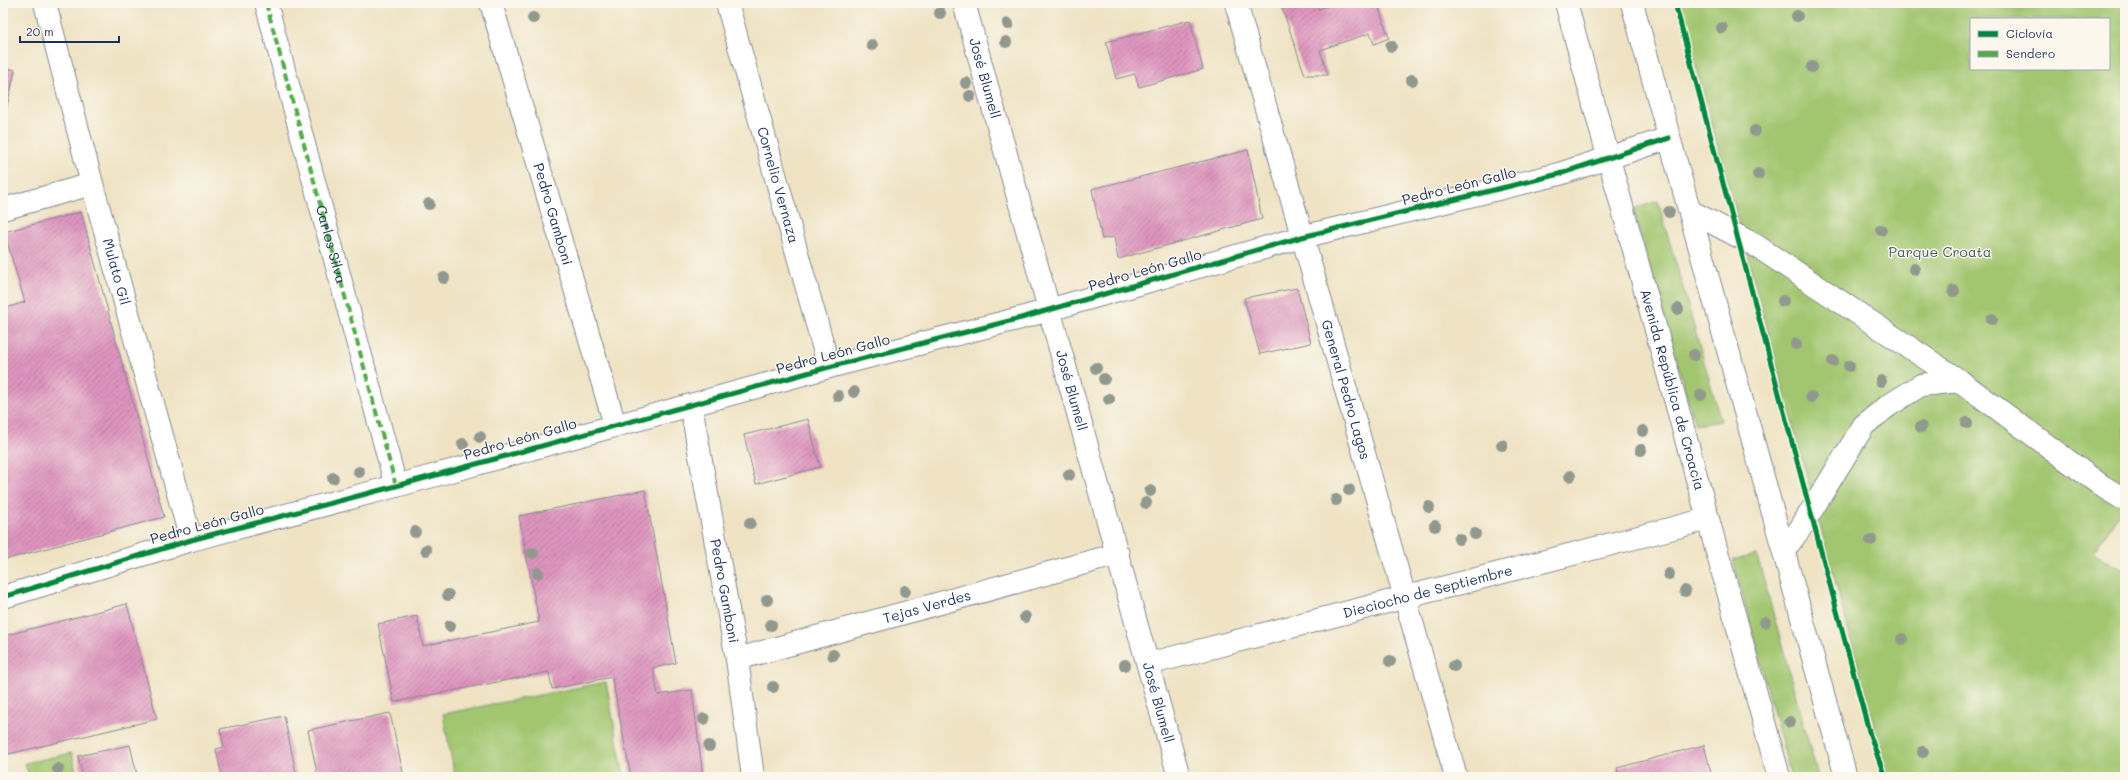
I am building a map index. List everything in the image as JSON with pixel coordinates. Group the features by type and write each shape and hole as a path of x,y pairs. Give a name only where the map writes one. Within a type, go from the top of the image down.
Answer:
{"main road":[{"name":"Mulato Gil","path":"45,3 92,184 191,540"},
{"name":"Carlos Silva","path":"266,3 396,486"},
{"name":"Pedro Gamboni","path":"491,3 616,425"},
{"name":"Cornelio Vernaza","path":"727,3 829,367"},
{"name":"José Blumell","path":"964,3 1179,777"},
{"name":"General Pedro Lagos","path":"1236,3 1456,777"},
{"name":"Avenida República de Croacia","path":"1566,3 1778,777"},
{"path":"1632,3 1846,777"},
{"name":"Pedro León Gallo","path":"3,597 191,540 396,486 829,367 1050,310 1302,237 1559,174 1669,138"},
{"path":"3,209 92,184"},
{"path":"1690,211 1754,245 1960,382 2102,486 2125,500"},
{"path":"1784,550 1800,530 1864,425 1888,406 1921,385 1960,382"},
{"name":"Pedro Gamboni","path":"691,406 737,658 754,777"},
{"name":"Dieciocho de Septiembre","path":"1148,664 1708,519"},
{"name":"Tejas Verdes","path":"737,658 1118,554"}],"green space":[{"name":"Parque Croata","path":"1679,3 2125,3 2125,505 2093,553 2125,571 2125,777 1888,777"},
{"path":"1658,201 1721,421 1695,425 1633,209"},
{"path":"1757,555 1818,777 1791,777 1733,560"},
{"path":"606,682 624,777 455,777 443,714"},
{"path":"72,753 77,777 29,777 25,763"}],"building":[{"path":"1297,3 1316,3 1318,9 1336,3 1377,3 1389,38 1374,44 1370,33 1320,50 1328,75 1305,75 1282,8"},
{"path":"1190,20 1203,69 1139,87 1135,74 1116,79 1106,42"},
{"path":"3,67 15,70 6,111 3,110"},
{"path":"1248,150 1262,219 1118,259 1114,237 1102,239 1092,189"},
{"path":"81,212 164,517 3,560 3,309 25,302 4,232"},
{"path":"1297,288 1311,343 1260,354 1244,298"},
{"path":"808,419 820,467 756,484 744,435"},
{"path":"645,490 676,663 653,668 658,695 692,690 703,777 631,777 612,677 552,689 549,672 394,702 378,624 417,616 423,646 539,622 519,516"},
{"path":"127,604 157,719 4,755 3,636"},
{"path":"390,713 404,777 318,777 308,730"},
{"path":"284,716 297,777 222,777 216,749 224,747 220,729"},
{"path":"130,745 137,775 145,773 146,777 83,777 78,756"},
{"path":"1704,745 1712,777 1619,777 1617,768"}],"marked path":[{"path":"266,3 396,486"}],"cycle path":[{"path":"1675,3 1870,735 1885,777"},
{"path":"3,597 191,540 396,486 829,367 1021,318 1302,237 1559,174 1669,138"}]}
